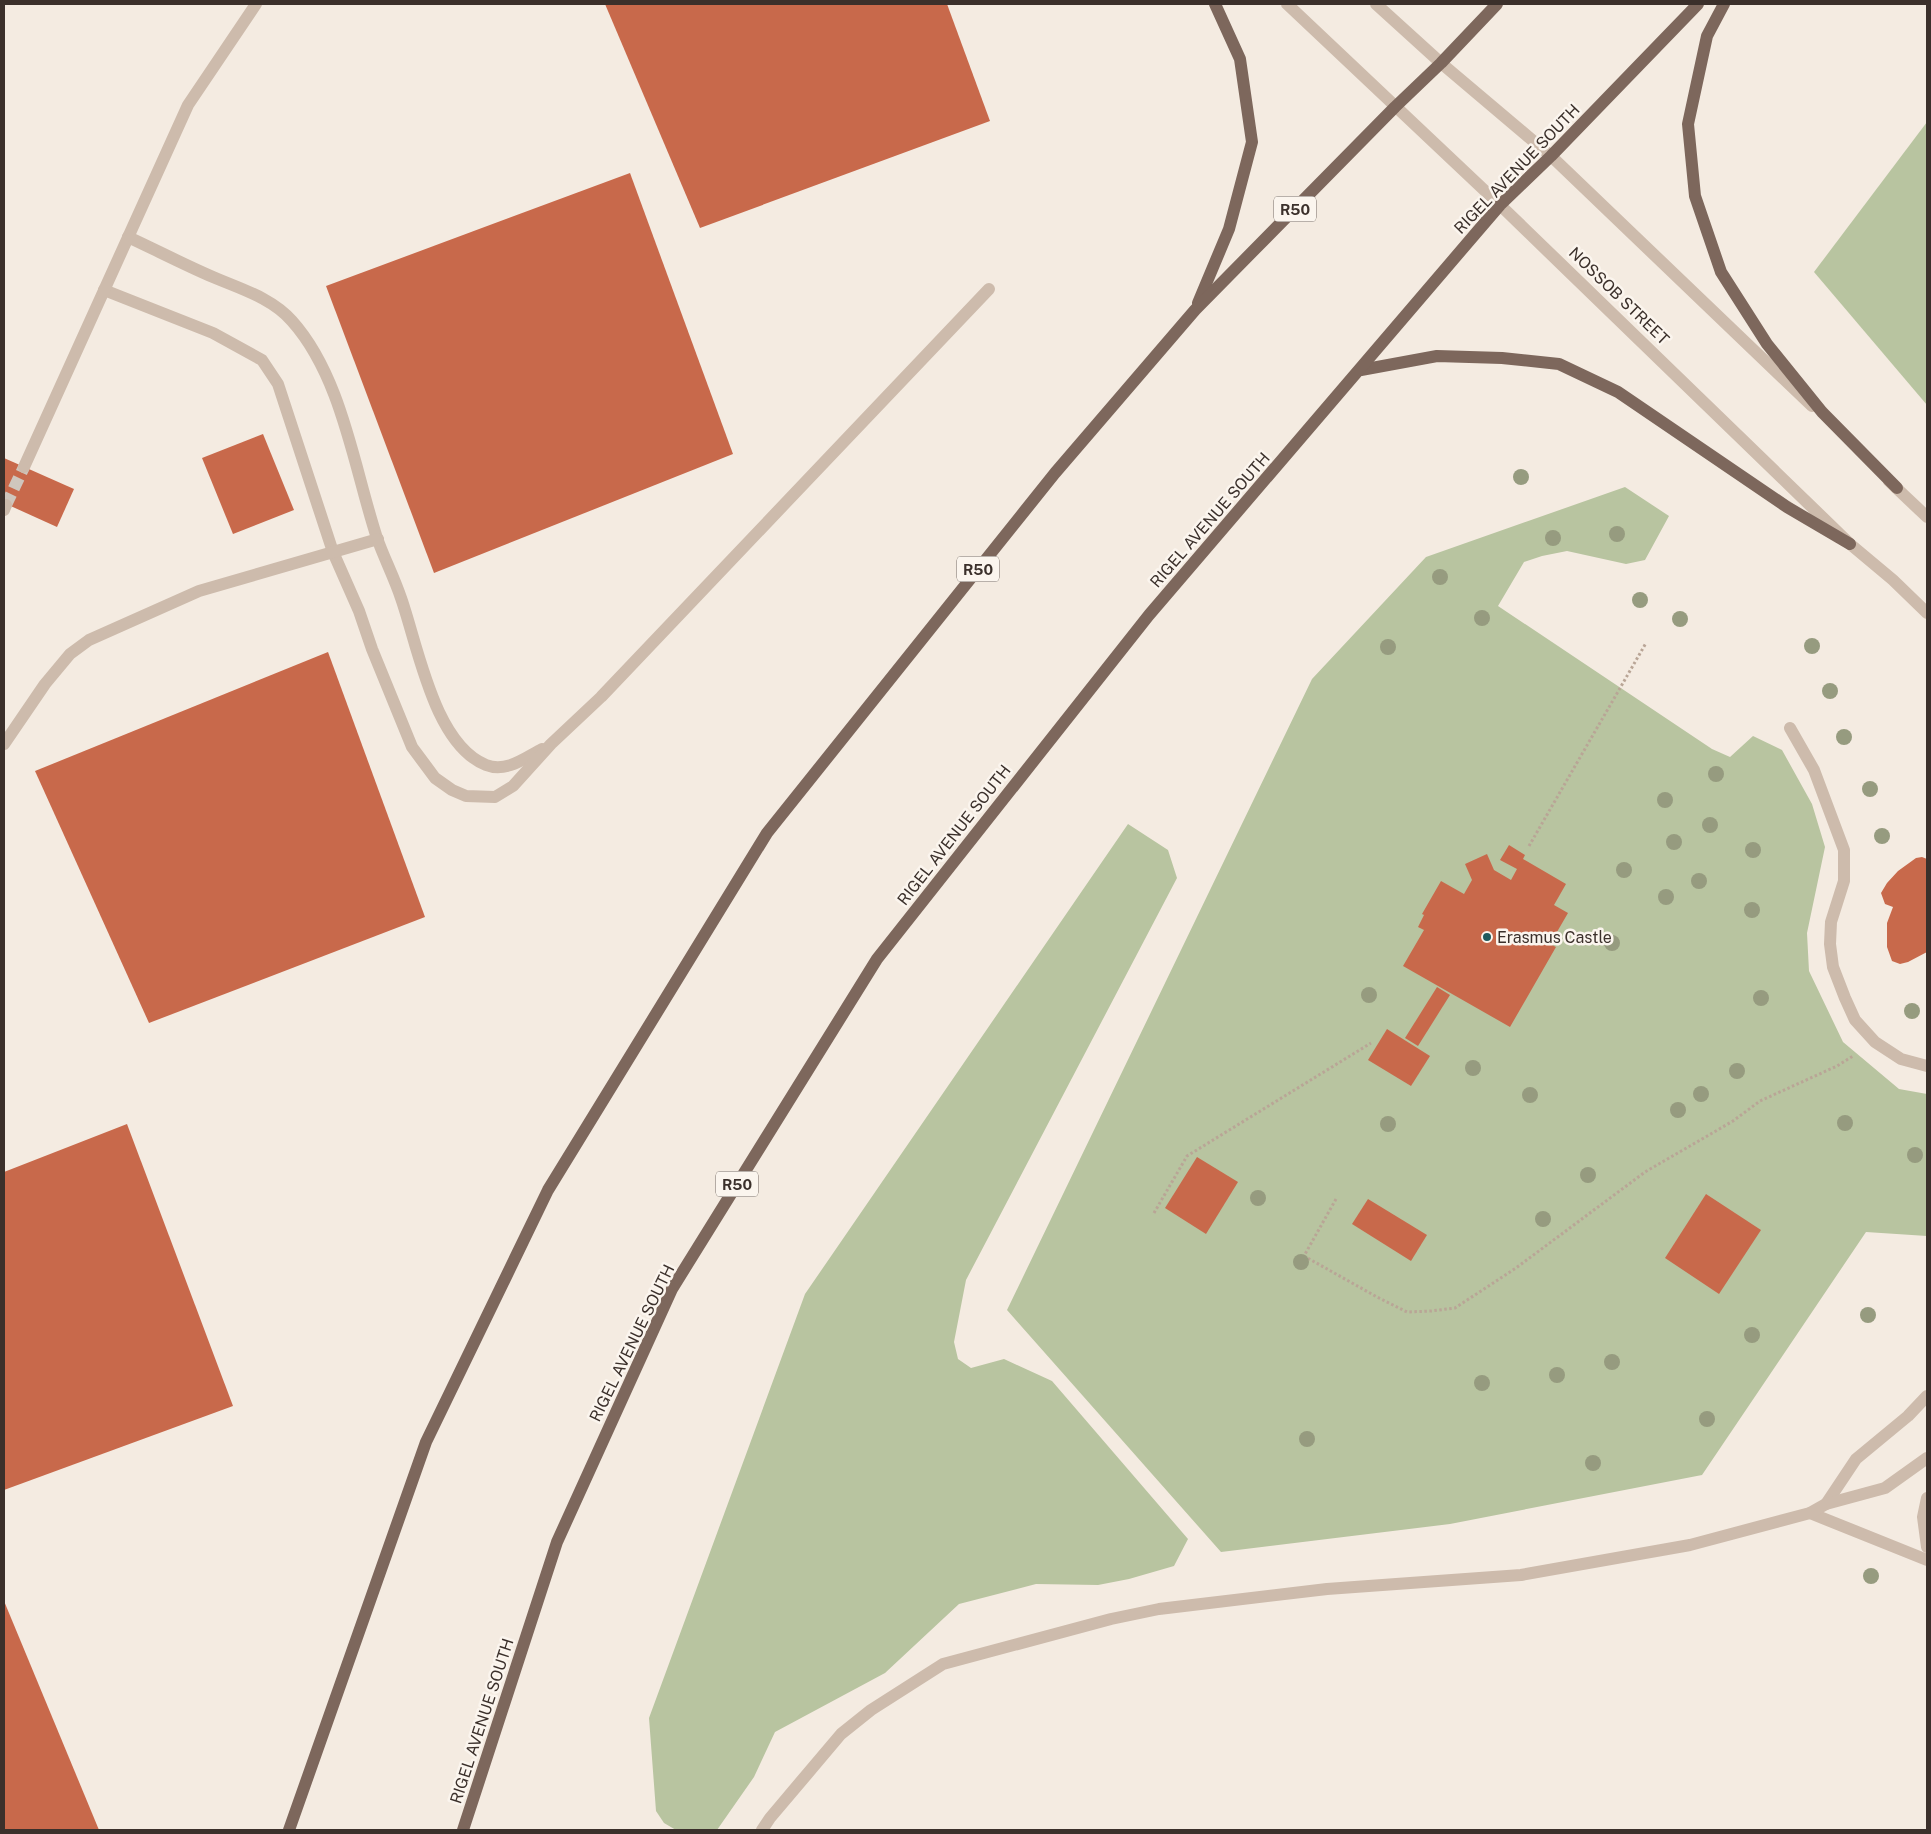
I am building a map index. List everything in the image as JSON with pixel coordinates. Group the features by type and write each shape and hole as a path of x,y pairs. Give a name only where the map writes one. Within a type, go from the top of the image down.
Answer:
{"main road":[{"path":"1195,310 1229,228 1252,142 1240,59 1215,4"},
{"name":"R50","path":"289,1830 426,1442 548,1190 767,833 1055,473 1195,310 1496,4"},
{"name":"RIGEL AVENUE SOUTH","path":"463,1830 557,1542 672,1289 876,959 1149,615 1361,370 1500,205 1552,156 1698,4"},
{"path":"1724,4 1706,36 1688,124 1695,196 1721,272 1766,344 1822,412 1897,488"},
{"path":"1361,370 1437,356 1502,358 1559,364 1618,392 1787,508 1850,544"}],"street":[{"path":"24,467 188,105 256,4"},
{"name":"NOSSOB STREET","path":"1287,4 1500,205 1850,544 1893,580 1927,613"},
{"path":"1376,4 1552,156 1927,517"},
{"path":"128,237 254,294 276,306 292,320 312,349 332,388 378,539 401,596 436,707 447,729 463,750 484,764 495,768 509,766 551,744"},
{"path":"104,290 213,333 262,360 278,384 333,552 360,611 372,649 412,747 435,778 452,790 466,796 495,797 513,786 551,744 601,697 989,289"},
{"path":"4,744 45,684 70,654 89,640 199,591 378,539"},
{"path":"1790,728 1814,770 1844,850 1844,881 1831,922 1830,944 1833,967 1854,1020 1875,1042 1901,1059 1927,1066"},
{"path":"1826,1504 1856,1459 1908,1416 1927,1396"},
{"path":"762,1830 770,1818 842,1734 871,1710 943,1664 1111,1619 1159,1609 1327,1589 1521,1575 1690,1545 1810,1513 1826,1504 1885,1488 1927,1458"},
{"path":"1927,1498 1923,1517 1927,1547"},
{"path":"1810,1513 1927,1560"}],"path":[{"path":"1529,846 1646,643"},
{"path":"1336,1200 1304,1256 1407,1312 1454,1308 1516,1268 1645,1172 1733,1121 1760,1100 1837,1066 1875,1042"},
{"path":"1154,1213 1187,1156 1371,1043"}],"green space":[{"path":"1927,122 1927,405 1814,272"},
{"path":"1625,487 1669,516 1645,560 1626,564 1567,551 1542,556 1524,562 1498,606 1712,749 1730,757 1753,736 1782,750 1812,804 1825,847 1807,933 1809,971 1843,1042 1899,1089 1927,1094 1927,1236 1866,1232 1702,1475 1450,1524 1221,1552 1007,1310 1312,679 1426,557"},
{"path":"1128,824 1168,850 1177,878 966,1280 954,1342 958,1359 971,1368 1004,1359 1052,1381 1188,1539 1174,1566 1129,1579 1098,1585 1036,1584 959,1604 885,1673 775,1732 754,1777 717,1830 676,1830 664,1823 656,1811 649,1718 805,1294"}],"building":[{"path":"605,4 947,4 990,121 700,228"},
{"path":"630,173 733,454 434,573 326,286"},
{"path":"263,434 294,510 233,534 202,458"},
{"path":"4,458 74,489 57,527 4,503"},
{"path":"328,652 425,917 149,1023 35,771"},
{"name":"Erasmus Castle","path":"1509,845 1525,855 1523,859 1566,884 1554,905 1568,913 1550,944 1556,947 1510,1027 1403,966 1424,930 1418,927 1424,915 1422,914 1441,881 1464,894 1472,880 1465,864 1487,854 1494,870 1511,880 1517,869 1500,860"},
{"path":"1922,857 1927,859 1927,952 1900,964 1892,961 1887,947 1887,923 1893,907 1885,904 1881,893 1898,871 1916,858"},
{"path":"1437,987 1450,995 1418,1046 1405,1038"},
{"path":"1387,1029 1430,1056 1411,1086 1368,1060"},
{"path":"127,1124 233,1406 4,1490 4,1172"},
{"path":"1197,1157 1238,1182 1206,1234 1165,1208"},
{"path":"1706,1194 1761,1230 1719,1294 1665,1258"},
{"path":"1368,1199 1427,1235 1411,1261 1352,1224"},
{"path":"4,1601 99,1830 4,1830"}],"tunnel":[{"path":"6,505 24,467"}],"place":[{"name":"Erasmus Castle","path":"1487,937"}]}
